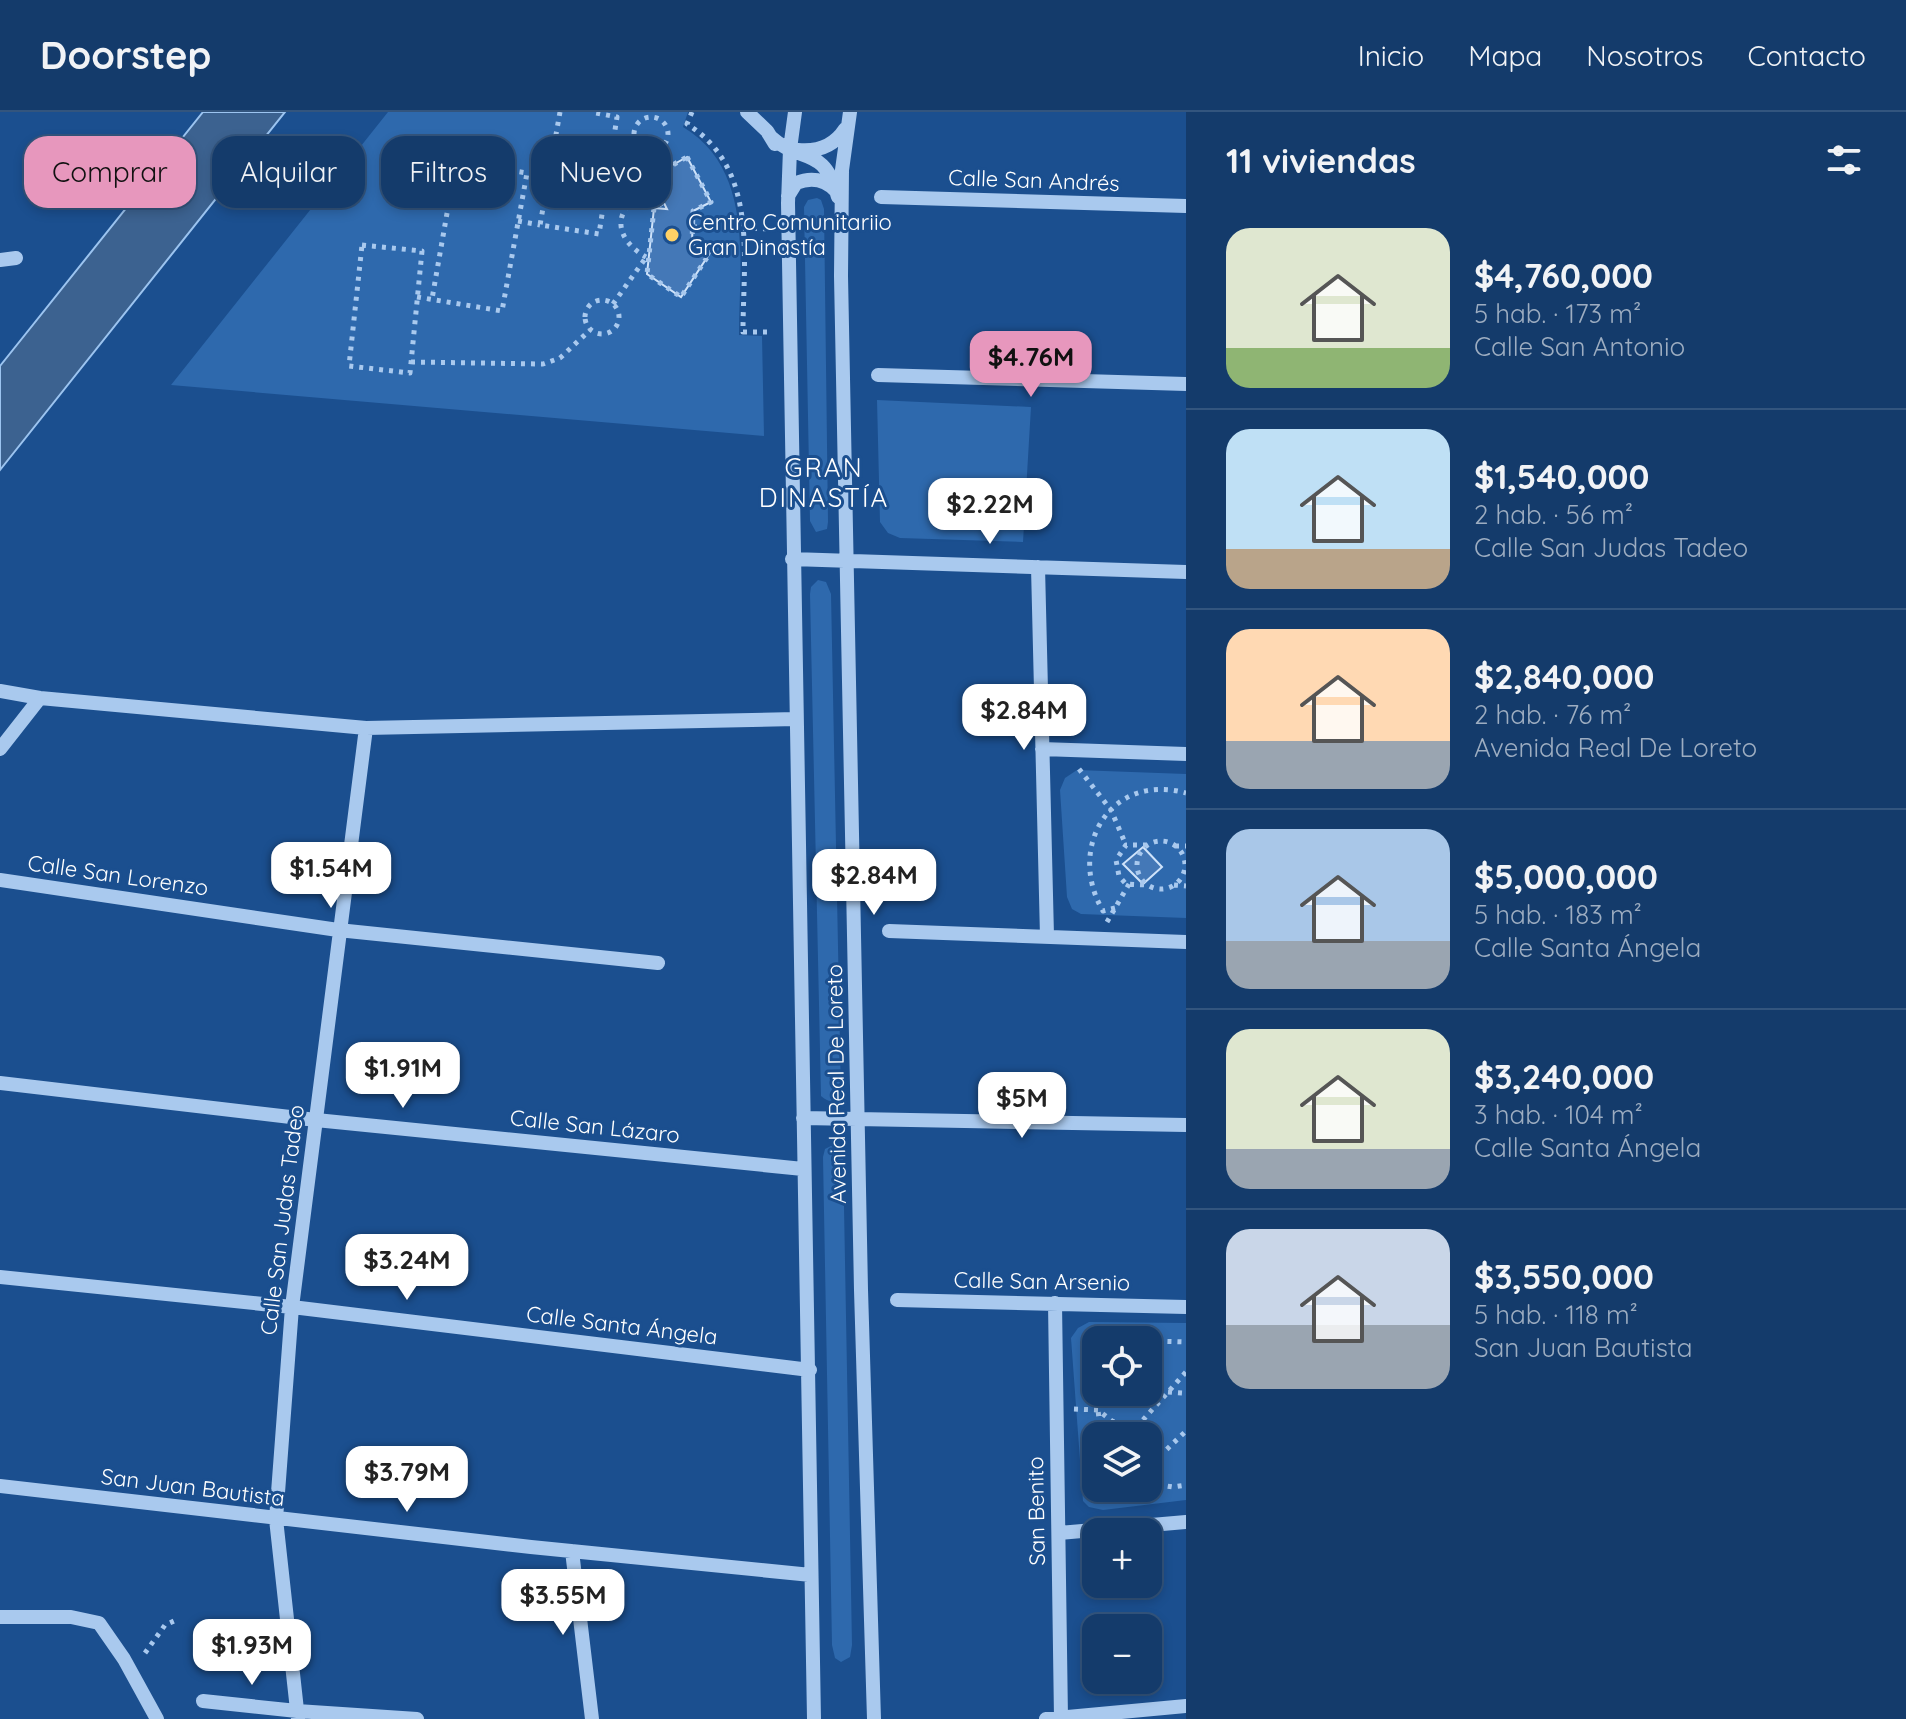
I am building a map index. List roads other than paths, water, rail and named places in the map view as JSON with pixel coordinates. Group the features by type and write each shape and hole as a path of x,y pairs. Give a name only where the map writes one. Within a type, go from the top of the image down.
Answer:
{"street":[{"path":"747,112 771,137 781,158 788,197"},
{"path":"790,149 812,150 832,144 846,127 850,114"},
{"name":"Avenida Real De Loreto","path":"850,114 842,159 840,215 861,1290 874,1719"},
{"path":"771,137 782,139 787,136 794,118"},
{"name":"Avenida Real De Loreto","path":"794,118 788,197 792,559 803,1169 810,1370 814,1719"},
{"path":"771,137 822,165 836,191 840,215"},
{"path":"788,197 796,183 810,179 824,182 836,191"},
{"name":"Calle San Andrés","path":"881,197 1186,206"},
{"path":"0,260 16,258"},
{"path":"878,375 1186,384"},
{"path":"792,559 1186,572"},
{"path":"1038,567 1047,936"},
{"path":"0,691 40,698 366,728 796,719"},
{"path":"0,749 40,698"},
{"name":"Calle San Judas Tadeo","path":"298,1715 276,1519 292,1307 366,728"},
{"path":"1042,749 1186,754"},
{"name":"Calle San Lorenzo","path":"0,880 338,930 658,963"},
{"path":"889,931 1186,942"},
{"name":"Calle San Lázaro","path":"0,1083 316,1120 803,1169"},
{"path":"803,1118 1186,1125"},
{"name":"Calle Santa Ángela","path":"0,1277 292,1307 810,1370"},
{"name":"Calle San Arsenio","path":"897,1300 1186,1307"},
{"name":"San Benito","path":"1053,1718 1059,1533 1055,1303"},
{"name":"San Juan Bautista","path":"0,1486 276,1519 811,1575"},
{"path":"1059,1533 1186,1522"},
{"path":"572,1551 592,1719"},
{"path":"0,1617 71,1617 99,1623 124,1659 157,1719"},
{"path":"203,1701 298,1715 417,1719"},
{"path":"1053,1718 1186,1706"}],"place":[{"name":"Centro Comunitariio Gran Dinastía","path":"672,235"}],"district":[{"name":"GRAN DINASTÍA","path":"824,482"}]}
